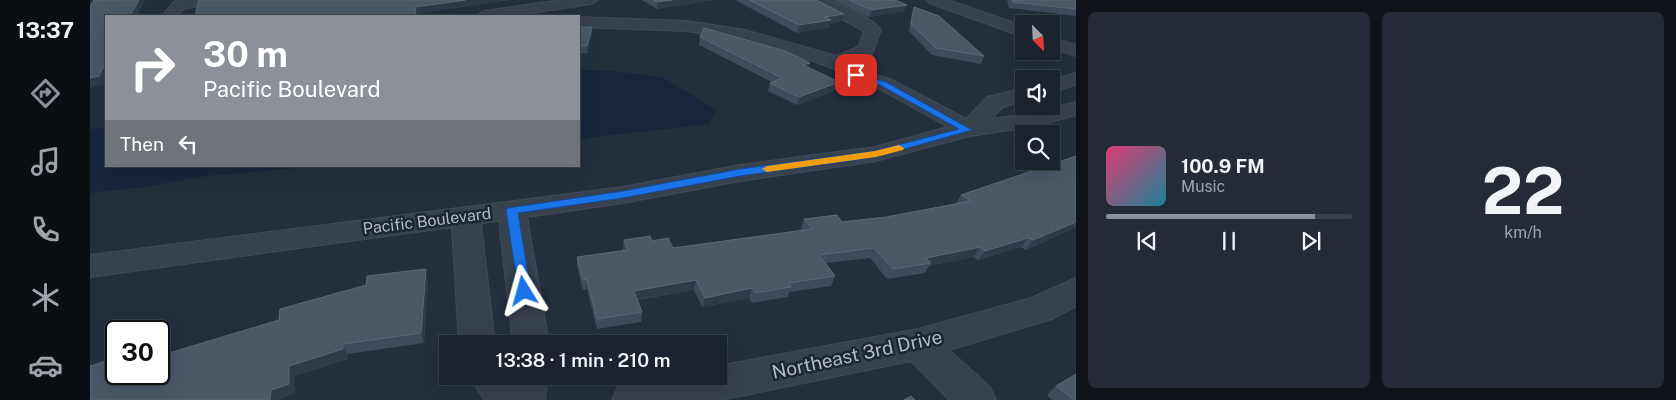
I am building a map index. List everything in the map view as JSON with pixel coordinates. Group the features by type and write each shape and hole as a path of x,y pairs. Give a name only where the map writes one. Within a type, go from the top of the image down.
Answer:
{"street":[{"path":"175,11 207,0"},
{"path":"491,15 590,0"},
{"path":"595,0 625,24"},
{"path":"813,0 862,22 874,30 866,50 837,63"},
{"path":"934,0 1015,29"},
{"path":"580,22 687,26 745,34 837,63 856,75 857,81 864,90 956,132 995,102 1015,96"},
{"path":"1060,45 1076,51"},
{"path":"1060,83 1076,79"},
{"path":"995,102 1010,110 1037,119"},
{"name":"Pacific Boulevard","path":"90,266 623,195 740,172 876,154 956,132 1037,119 1076,108"},
{"path":"512,210 530,335"},
{"path":"466,216 476,335"},
{"name":"Northeast 3rd Drive","path":"632,400 918,344 1040,308 1076,291"},
{"path":"918,344 976,400"},
{"path":"496,385 507,400"},
{"path":"525,400 528,385"}],"water":[{"path":"580,70 614,71 662,77 716,110 708,124 580,139"},
{"path":"105,128 105,167 306,167 206,176 144,187 90,193 90,129"}],"building":[{"path":"94,0 139,0 131,15 105,15 105,64 99,76 90,78 90,6"},
{"path":"199,0 466,0 415,7 416,15 195,15"},
{"path":"653,0 672,0 657,2"},
{"path":"749,0 816,0 844,14 825,17 831,20 799,25"},
{"path":"849,0 895,0 907,5 871,10"},
{"path":"1012,0 1076,0 1076,9 1013,2"},
{"path":"914,7 939,16 984,56 936,48 911,24"},
{"path":"580,27 592,27 587,46 580,46"},
{"path":"704,28 785,51 810,63 803,65 839,82 799,97 770,83 782,78 700,37"},
{"path":"1076,156 1076,222 1033,240 1028,238 985,251 980,247 926,258 931,263 893,269 874,248 819,255 835,276 789,283 791,287 755,293 752,288 705,298 696,280 634,291 642,312 597,319 587,279 583,280 577,257 628,250 624,240 650,236 652,241 668,238 673,248 812,229 804,219 837,215 842,222 886,217 971,201 961,195 1035,170 1060,170 1060,161"},
{"path":"426,269 421,333 343,344 343,349 289,366 289,384 271,390 270,400 90,400 90,366 105,361 105,385 170,385 170,353 279,320 280,309 366,285 367,276"},
{"path":"1076,374 1076,400 1074,400 1056,386"},
{"path":"911,396 915,400 904,400"}],"slow traffic":[{"path":"767,169 876,154 899,148"}],"route":[{"path":"524,291 512,210 623,195 740,172 876,154 968,130 883,84 856,75"}]}
